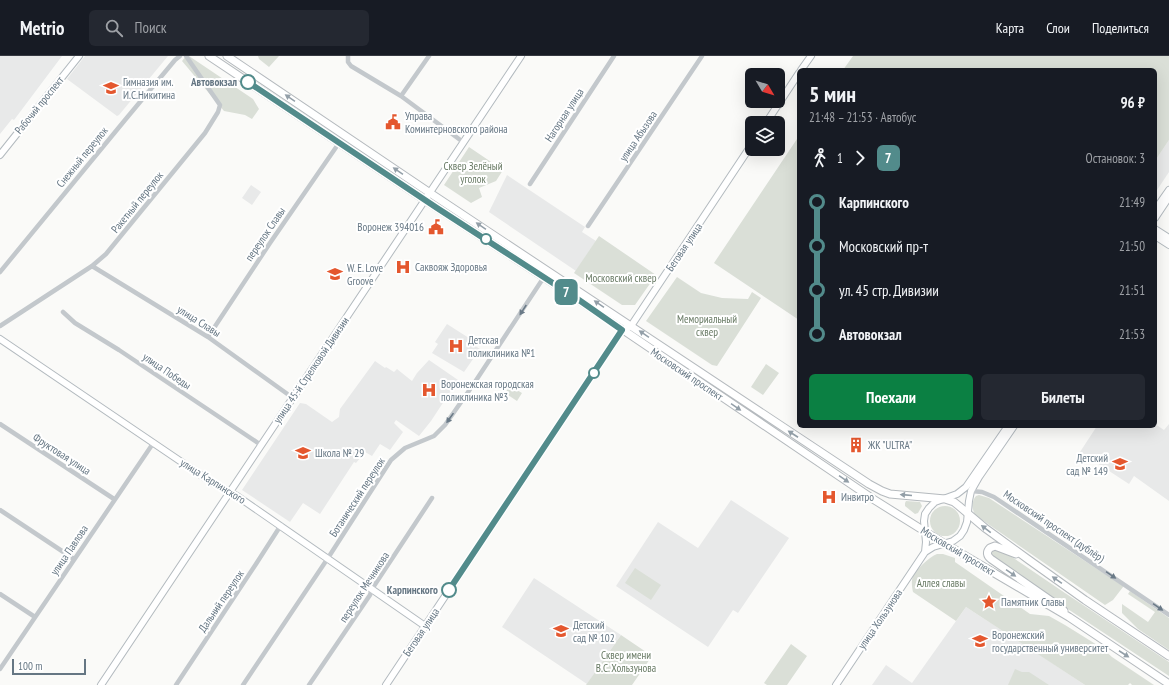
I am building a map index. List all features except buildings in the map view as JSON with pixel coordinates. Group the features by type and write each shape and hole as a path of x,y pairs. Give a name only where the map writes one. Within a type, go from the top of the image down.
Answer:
{"main road":[{"name":"Московский проспект","path":"227,56 430,193 876,488 890,494 945,499 959,506 985,528 1029,560 1085,600 1169,656"},
{"name":"Московский проспект","path":"212,57 425,200 544,277 873,499 945,544 1069,617 1169,684"},
{"path":"1029,560 998,546 992,546 987,552 987,555 991,559 1060,607 1069,617"}],"street":[{"name":"Рабочий проспект","path":"0,155 79,56"},
{"name":"Снежный переулок","path":"0,272 125,120 180,56"},
{"name":"Ракетный переулок","path":"0,326 92,266 106,254 205,133 218,112 220,105 186,56"},
{"path":"348,56 348,62 351,66 401,96 464,142"},
{"path":"401,96 429,56"},
{"name":"улица 45-й Стрелковой Дивизии","path":"101,685 229,491 293,398 521,56"},
{"name":"Нагорная улица","path":"530,184 614,56"},
{"name":"улица Абызова","path":"588,226 702,56"},
{"path":"802,68 811,56"},
{"path":"771,116 797,76"},
{"name":"переулок Славы","path":"208,337 270,243 339,143"},
{"name":"Беговая улица","path":"631,326 745,155"},
{"path":"1157,207 1169,190"},
{"path":"1157,215 1169,197"},
{"path":"1157,230 1169,238"},
{"path":"1157,237 1169,246"},
{"name":"улица Славы","path":"92,266 208,337 293,398"},
{"name":"Ботанический переулок","path":"243,685 328,558 391,460 405,448 434,436 445,425 544,277"},
{"name":"улица Победы","path":"63,312 75,323 119,350 261,445"},
{"path":"622,330 631,326"},
{"name":"Беговая улица","path":"386,685 622,330"},
{"name":"улица Карпинского","path":"0,339 211,482 229,491 281,525 425,626"},
{"name":"Фруктовая улица","path":"0,424 114,499"},
{"path":"925,552 926,532 924,521 928,508 935,502 957,494 966,487 1007,428"},
{"path":"925,552 933,547 953,541 960,536 967,522 971,491 1013,428"},
{"name":"улица Павлова","path":"0,669 154,442"},
{"name":"Московский проспект (дублёр)","path":"971,491 982,492 994,497 1169,615"},
{"name":"переулок Мечникова","path":"309,685 370,595 372,589 432,498"},
{"path":"0,510 74,560"},
{"name":"Дальний переулок","path":"176,685 281,525"},
{"name":"улица Хользунова","path":"836,685 925,552"},
{"path":"0,594 35,617"}],"shaded area":[{"path":"0,56 62,56 14,120 12,119 0,134"},
{"name":"Гимназия им. И.С.Никитина","path":"85,56 168,56 117,116 67,79"},
{"path":"1169,140 1169,172 1157,190 1157,158"},
{"path":"507,175 585,227 582,232 596,241 576,271 489,212"},
{"path":"251,185 261,192 252,205 242,198"},
{"name":"Воронежская городская поликлиника №3","path":"447,324 472,340 470,343 480,349 464,372 432,353 438,344 435,342"},
{"path":"429,360 458,380 431,421 419,436 396,420 394,423 403,432 390,450 380,444 372,456 365,452 356,463 354,462 320,514 303,503 290,522 242,490 300,403 306,404 332,422 339,417 340,409 375,361 394,372 397,369 412,381"},
{"name":"Детский сад № 149","path":"1169,424 1169,501 1134,476 1129,484 1080,452 1096,428 1157,428 1157,425 1164,430"},
{"path":"731,500 789,538 738,613 733,610 708,647 616,586 658,522 698,548"},
{"name":"Детский сад № 102","path":"534,578 621,635 587,684 502,627"},
{"name":"Воронежский государственный университет","path":"966,607 1085,685 872,685 886,665 912,683"}],"green space":[{"path":"186,56 189,56 253,99 259,109 252,119 245,115 224,111 182,61"},
{"path":"258,56 279,56 269,67 259,59"},
{"path":"853,56 1169,56 1169,140 1157,158 1157,68 844,68"},
{"path":"797,139 797,319 714,263"},
{"name":"Сквер Зелёный уголок","path":"469,147 503,170 496,181 479,188 482,197 471,203 444,185"},
{"name":"Московский сквер","path":"599,236 656,275 635,305 622,305 574,273"},
{"name":"Мемориальный сквер","path":"677,277 701,293 722,298 748,299 752,292 761,298 717,366 712,365 646,321"},
{"path":"766,364 779,373 763,395 751,387"},
{"path":"510,386 522,393 517,401 505,393"},
{"path":"979,495 989,498 1123,587 1113,600 1105,605 975,515 973,508 974,498"},
{"path":"906,501 920,502 922,506 918,513 915,514 905,506"},
{"path":"945,506 951,507 959,515 959,527 951,535 945,536 939,535 931,527 930,521 931,515 939,507"},
{"path":"990,549 999,550 1012,557 1169,662 1169,676 992,559 989,551"},
{"name":"Аллея славы","path":"937,554 943,554 955,558 955,562 1030,614 1049,616 1065,625 1102,648 1112,657 1154,685 1132,685 1130,683 1128,685 1085,685 966,607 956,621 913,592 913,576 917,570 930,558"},
{"path":"635,568 661,585 651,600 625,583"},
{"path":"1130,591 1169,618 1169,650 1138,629 1122,613 1122,604 1148,622 1155,612 1128,594"},
{"name":"Сквер имени В.С. Хользунова","path":"621,635 652,656 632,685 586,685"},
{"path":"791,644 807,656 787,685 767,685 764,683"},
{"path":"1015,669 1022,672 1029,672 1049,685 1008,685"}],"bus line":[{"name":"7","path":"248,82 437,208 579,300 622,330 449,590"}],"place":[{"name":"Автовокзал","path":"248,82"},
{"name":"Гимназия им. И.С.Никитина","path":"111,88"},
{"name":"Управа Коминтерновского района","path":"393,122"},
{"name":"Воронеж 394016","path":"436,227"},
{"name":"Саквояж Здоровья","path":"403,267"},
{"name":"W. E. Love Groove","path":"335,274"},
{"name":"Детская поликлиника №1","path":"456,346"},
{"name":"Воронежская городская поликлиника №3","path":"429,390"},
{"name":"ЖК \"ULTRA\"","path":"856,445"},
{"name":"Школа № 29","path":"303,453"},
{"name":"Детский сад № 149","path":"1120,464"},
{"name":"Инвитро","path":"829,497"},
{"name":"Карпинского","path":"449,590"},
{"name":"Памятник Славы","path":"989,602"},
{"name":"Детский сад № 102","path":"561,631"},
{"name":"Воронежский государственный университет","path":"980,641"}]}
